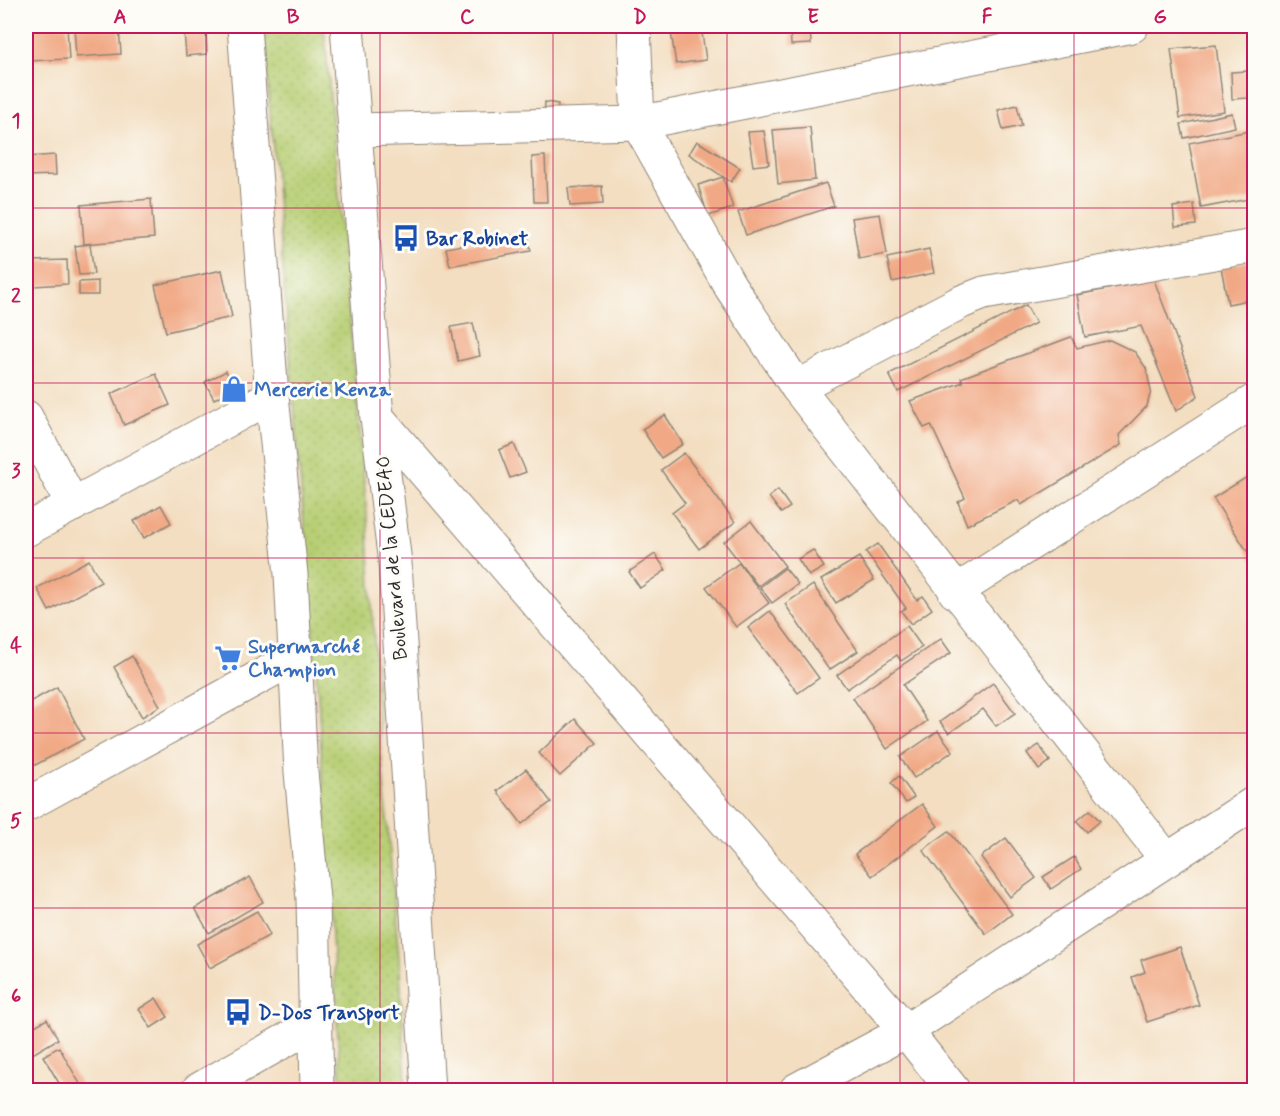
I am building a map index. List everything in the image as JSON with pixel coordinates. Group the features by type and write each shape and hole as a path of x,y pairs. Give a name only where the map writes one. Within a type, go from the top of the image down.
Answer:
{"street":[{"path":"244,26 272,396 291,574 294,658 313,899 317,1090"},
{"name":"Boulevard de la CEDEAO","path":"347,26 357,130 365,279 377,417 395,563 428,1090"},
{"path":"634,26 638,123 729,286 797,387 955,592 1167,860"},
{"path":"357,130 638,123 1132,26"},
{"path":"797,387 984,293 1254,246"},
{"path":"26,530 272,396"},
{"path":"955,592 1254,402"},
{"path":"26,417 73,505"},
{"path":"377,417 906,1031 953,1090"},
{"path":"26,805 294,658"},
{"path":"796,1090 906,1031 1254,803"},
{"path":"198,1090 314,1024"}],"green space":[{"path":"263,26 324,26 367,515 378,713 400,971 406,1090 341,1090 318,696"}],"building":[{"path":"26,26 67,26 69,59 28,61"},
{"path":"74,26 119,26 121,54 76,57"},
{"path":"670,26 701,26 706,60 676,64"},
{"path":"790,26 810,26 811,44 791,45"},
{"path":"206,29 207,54 186,56 184,31"},
{"path":"1216,45 1224,111 1180,118 1171,49"},
{"path":"1247,71 1249,98 1232,99 1231,72"},
{"path":"545,102 558,104 557,117 544,115"},
{"path":"1017,105 1022,126 1003,130 998,110"},
{"path":"1232,113 1235,127 1184,138 1181,124"},
{"path":"810,127 815,180 778,184 773,130"},
{"path":"1254,130 1254,198 1201,208 1189,143"},
{"path":"764,131 769,164 753,166 748,132"},
{"path":"697,141 740,168 731,182 689,154"},
{"path":"55,155 56,175 26,176 26,157"},
{"path":"545,156 547,202 534,202 532,157"},
{"path":"723,177 733,208 708,216 698,185"},
{"path":"826,183 834,206 746,235 738,212"},
{"path":"602,186 603,204 570,206 568,188"},
{"path":"151,199 154,238 84,244 81,205"},
{"path":"1194,204 1196,225 1175,227 1173,207"},
{"path":"880,214 887,254 859,259 852,218"},
{"path":"527,233 531,251 450,266 446,248"},
{"path":"90,244 94,274 79,275 75,246"},
{"path":"929,249 934,273 892,282 887,258"},
{"path":"67,260 68,284 33,286 32,261"},
{"path":"1254,260 1254,299 1228,304 1221,267"},
{"path":"222,270 232,317 166,332 155,285"},
{"path":"1154,280 1198,396 1176,411 1141,326 1085,337 1077,295"},
{"path":"98,281 98,295 79,295 79,282"},
{"path":"1026,305 1036,323 898,392 889,374"},
{"path":"473,323 480,356 458,361 451,327"},
{"path":"1071,337 1077,348 1110,340 1135,352 1146,368 1151,391 1147,406 1119,435 1121,445 1021,505 1018,500 967,525 958,502 965,498 931,425 924,428 910,401 963,382 961,378"},
{"path":"226,371 235,389 214,399 205,382"},
{"path":"156,374 170,405 124,425 111,394"},
{"path":"665,415 683,444 661,458 642,429"},
{"path":"514,444 526,472 510,478 499,450"},
{"path":"684,453 735,522 699,549 672,513 685,503 661,470"},
{"path":"1247,477 1254,489 1254,562 1213,498"},
{"path":"778,490 790,507 781,513 769,497"},
{"path":"161,505 171,523 144,538 134,521"},
{"path":"751,521 785,566 758,586 724,542"},
{"path":"878,544 917,600 923,596 932,609 911,624 901,611 906,608 866,552"},
{"path":"813,550 824,567 809,576 798,559"},
{"path":"655,554 666,570 640,588 629,572"},
{"path":"859,557 874,580 836,603 821,580"},
{"path":"89,560 101,582 49,611 37,588"},
{"path":"739,563 769,603 736,627 706,587"},
{"path":"785,568 798,584 772,603 760,587"},
{"path":"813,585 858,651 829,670 785,604"},
{"path":"770,611 819,678 798,693 748,628"},
{"path":"907,626 922,647 901,661 897,655 847,689 837,675"},
{"path":"941,639 951,653 903,685 927,721 887,749 853,698"},
{"path":"132,656 160,706 142,717 114,667"},
{"path":"993,683 1015,713 996,726 983,709 949,733 940,722"},
{"path":"57,687 84,739 26,770 26,704"},
{"path":"575,719 597,743 560,776 539,753"},
{"path":"938,731 953,751 914,778 900,757"},
{"path":"1039,745 1050,761 1039,770 1027,753"},
{"path":"526,769 551,802 522,824 497,791"},
{"path":"899,776 914,797 906,803 891,783"},
{"path":"922,804 938,826 872,876 855,854"},
{"path":"1090,810 1100,821 1087,832 1077,821"},
{"path":"949,831 1012,914 986,934 923,850"},
{"path":"1006,838 1036,878 1010,897 981,857"},
{"path":"1074,857 1081,869 1051,889 1043,877"},
{"path":"250,877 263,902 209,933 195,908"},
{"path":"257,911 270,935 210,968 197,944"},
{"path":"1180,947 1199,1005 1147,1022 1132,977 1145,972 1141,960"},
{"path":"156,998 168,1017 151,1028 139,1009"},
{"path":"47,1019 58,1039 26,1058 26,1031"},
{"path":"59,1047 80,1084 69,1090 63,1090 43,1056"}],"place":[{"name":"Bar Robinet","path":"406,238"},
{"name":"Mercerie Kenza","path":"234,389"},
{"name":"Supermarché Champion","path":"228,658"},
{"name":"D-Dos Transport","path":"238,1012"}]}
